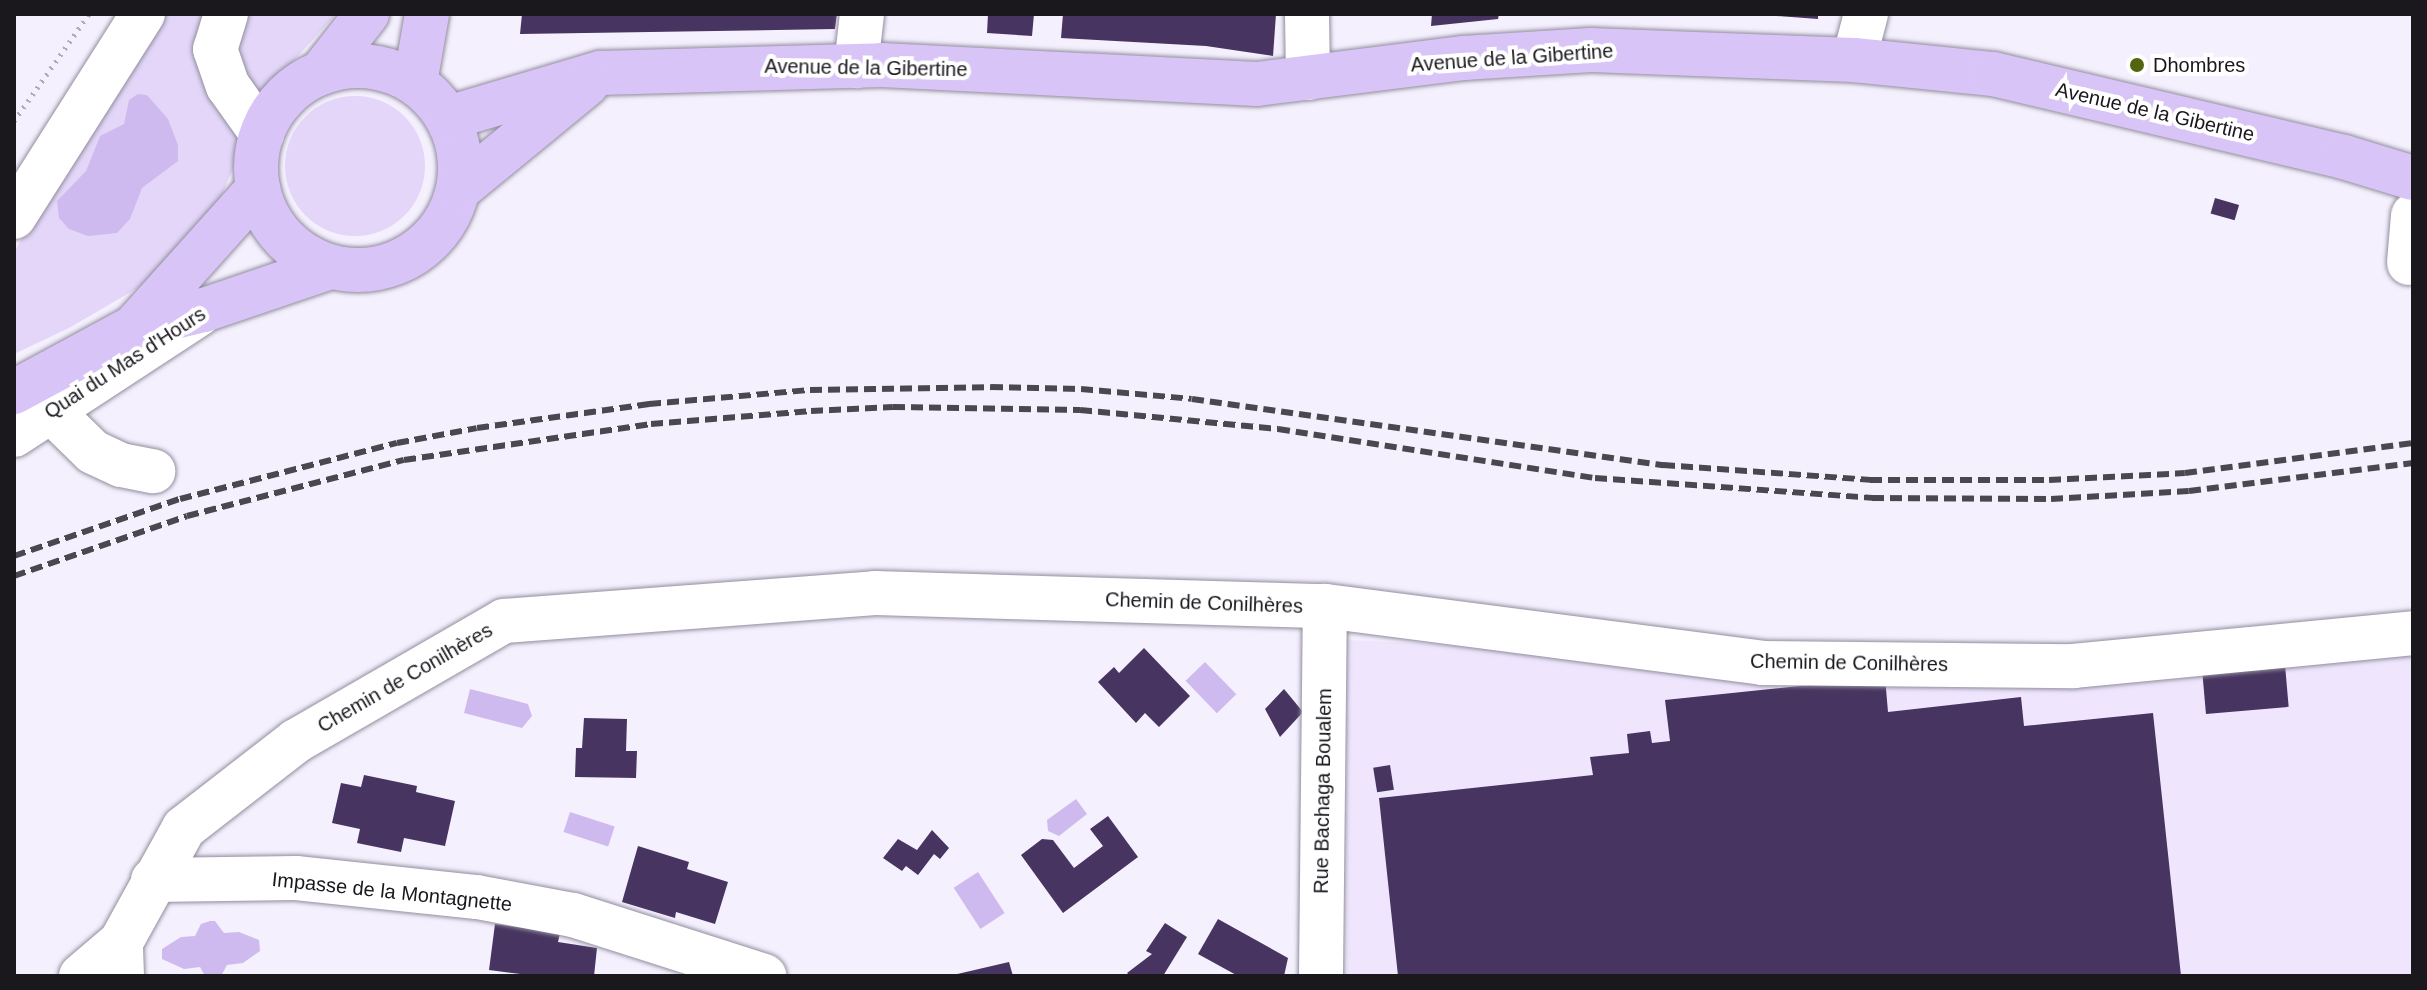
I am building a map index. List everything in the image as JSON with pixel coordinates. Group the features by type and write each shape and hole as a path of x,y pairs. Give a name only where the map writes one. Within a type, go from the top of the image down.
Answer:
{"main road":[{"path":"321,73 367,14"},
{"path":"415,83 427,14"},
{"name":"Avenue de la Gibertine","path":"448,118 600,73 856,66 1257,84 1464,58 1591,50 1854,60 1993,74 2344,157 2413,178"},
{"path":"350,66 384,69 415,83 434,98 448,118 460,152 459,189 447,220 425,247 406,258 364,271 330,267 304,256 283,238 267,216 258,189 256,162 262,134 274,109 293,89 321,73 350,66"},
{"path":"459,189 600,73"},
{"path":"26,394 134,327 258,189"},
{"name":"Quai du Mas d'Hours","path":"204,310 330,267"},
{"path":"134,327 204,310"}],"street":[{"path":"14,217 143,14"},
{"path":"226,14 215,49 228,86 262,134"},
{"path":"856,66 862,14"},
{"path":"1307,14 1308,78"},
{"path":"1854,60 1866,14"},
{"path":"2409,263 2413,215"},
{"name":"Quai du Mas d'Hours","path":"14,435 26,394 204,310"},
{"path":"26,394 93,452 121,465 153,471"},
{"name":"Chemin de Conilhères","path":"81,976 121,959 153,880 184,828 296,741 504,621 875,593 1325,606 1762,663 2073,666 2413,633"},
{"name":"Rue Bachaga Boualem","path":"1321,976 1325,606"},
{"name":"Impasse de la Montagnette","path":"153,880 296,878 477,897 573,915 764,976"}],"path":[{"path":"14,121 89,14"}],"shaded area":[{"path":"160,14 336,14 250,109 238,157 220,199 171,262 136,289 69,328 14,354 14,252 93,118"},
{"path":"138,94 147,95 168,119 178,145 178,161 142,188 130,219 117,233 88,236 69,229 59,218 57,201 86,171 100,136 124,124 129,100"},
{"path":"355,96 382,101 405,116 420,139 425,166 420,193 405,216 382,231 355,236 328,231 305,216 290,193 285,166 290,139 305,116 328,101"},
{"path":"1347,640 1524,648 2413,648 2413,976 1347,976"},
{"path":"1205,662 1236,694 1217,713 1186,681"},
{"path":"470,689 528,704 532,716 522,728 464,713"},
{"path":"1076,799 1087,814 1059,836 1048,831 1047,820"},
{"path":"570,812 615,827 608,846 564,832"},
{"path":"978,872 1005,913 980,929 954,888"},
{"path":"215,921 224,933 239,932 259,940 260,951 243,963 227,965 221,976 205,976 200,967 184,969 162,959 162,949 181,937 195,936 201,924"}],"building":[{"path":"522,14 837,14 835,29 520,34"},
{"path":"988,14 1034,14 1032,36 987,33"},
{"path":"1063,14 1276,14 1273,56 1206,46 1061,38"},
{"path":"1432,14 1499,14 1498,19 1431,26"},
{"path":"1749,14 1818,14 1818,19"},
{"path":"2215,198 2239,205 2235,220 2211,213"},
{"path":"1144,648 1190,696 1159,727 1145,713 1136,723 1098,682 1114,667 1119,673"},
{"path":"2285,665 2289,707 2206,714 2202,672"},
{"path":"1885,677 1888,712 2021,697 2024,726 2153,713 2181,976 1398,976 1379,798 1593,775 1590,757 1629,753 1627,734 1650,731 1652,743 1670,741 1665,700"},
{"path":"1284,689 1303,712 1280,737 1265,709"},
{"path":"584,718 627,719 626,751 637,751 636,778 575,777 576,748 582,748"},
{"path":"1390,765 1394,790 1377,792 1373,768"},
{"path":"364,775 417,786 416,792 455,801 445,846 404,838 401,852 357,843 360,829 332,823 341,783 361,787"},
{"path":"1108,816 1138,857 1063,913 1021,855 1042,839 1053,840 1074,868 1103,846 1090,829"},
{"path":"932,830 949,848 940,859 934,854 918,875 906,866 902,871 883,858 898,839 917,850"},
{"path":"638,846 689,862 687,869 728,882 715,924 676,912 675,918 622,902"},
{"path":"1218,919 1288,958 1284,976 1238,976 1198,954"},
{"path":"1165,923 1187,937 1163,976 1130,976 1127,973 1152,954 1146,951"},
{"path":"495,924 560,933 558,942 597,948 594,976 537,976 489,970"},
{"path":"1009,962 1013,976 953,976 953,975"}],"railway":[{"path":"14,556 180,499 397,443 477,428 649,404 810,390 1081,389 1192,399 1663,465 1870,480 2049,480 2185,473 2413,443"},
{"path":"14,576 187,516 404,460 651,424 893,407 1080,410 1278,429 1595,478 1872,498 2051,499 2189,491 2413,463"}],"place":[{"name":"Dhombres","path":"2137,65"}]}
